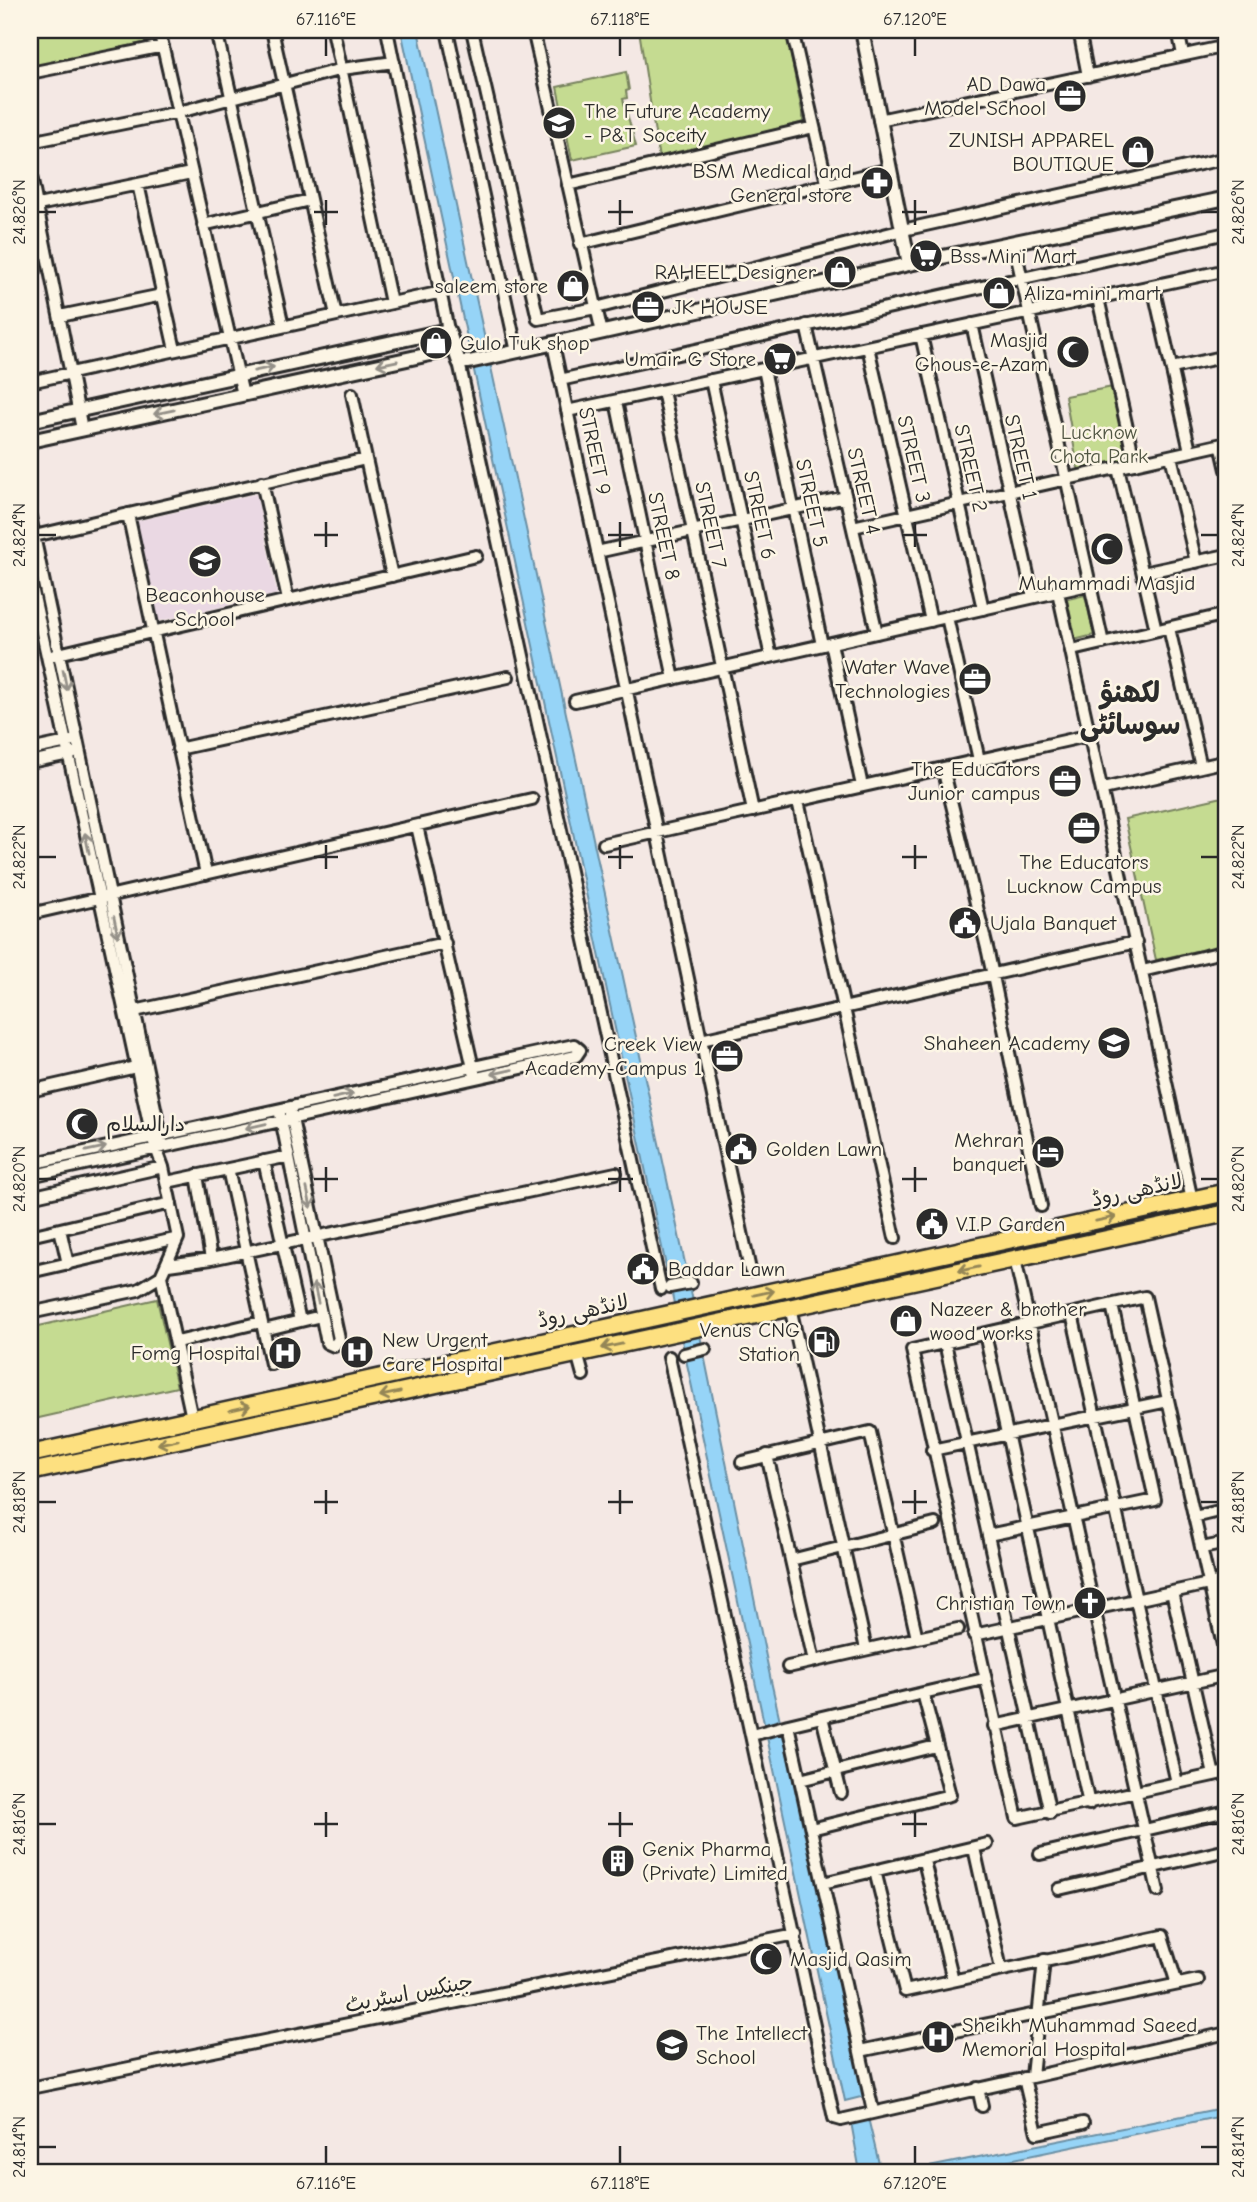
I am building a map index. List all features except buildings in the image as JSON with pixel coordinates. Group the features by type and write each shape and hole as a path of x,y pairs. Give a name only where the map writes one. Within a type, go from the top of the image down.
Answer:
{"main road":[{"name":"لانڈھی روڈ","path":"30,1454 1227,1192"},
{"name":"لانڈھی روڈ","path":"30,1472 1227,1213"}],"street":[{"path":"159,30 243,395"},
{"path":"216,30 283,326"},
{"path":"272,30 336,315"},
{"path":"333,30 391,303"},
{"path":"387,30 453,349 464,362 666,1288 691,1283"},
{"path":"447,30 517,352"},
{"path":"472,30 538,319 596,307 903,229 1227,158"},
{"path":"533,30 602,333"},
{"path":"810,30 793,32 827,183"},
{"path":"862,30 909,264"},
{"path":"1079,30 1088,76"},
{"path":"1178,30 1183,55"},
{"path":"30,73 163,46"},
{"path":"879,120 1227,46"},
{"path":"30,142 231,100 342,69 394,62"},
{"path":"568,185 814,127"},
{"path":"580,244 890,169"},
{"path":"30,171 82,429"},
{"path":"38,205 191,173"},
{"path":"138,184 175,350"},
{"path":"464,362 909,264 1227,198"},
{"path":"204,225 310,200"},
{"path":"560,380 1227,233"},
{"path":"1014,244 1102,643"},
{"path":"567,411 1227,270"},
{"path":"1153,286 1190,452"},
{"path":"30,382 442,292"},
{"path":"60,316 162,295"},
{"path":"1098,298 1135,464"},
{"name":"STREET 1","path":"972,324 1033,597"},
{"name":"STREET 4","path":"806,326 877,633"},
{"path":"30,421 449,330"},
{"name":"STREET 2","path":"921,335 983,609"},
{"name":"STREET 9","path":"553,344 750,1270"},
{"name":"STREET 3","path":"868,347 931,621"},
{"path":"30,441 453,349"},
{"path":"1172,368 1227,356"},
{"name":"STREET 5","path":"764,369 793,509 862,786"},
{"name":"STREET 6","path":"711,380 771,657"},
{"name":"STREET 7","path":"663,391 753,811"},
{"path":"352,394 392,576"},
{"name":"STREET 8","path":"616,401 674,679"},
{"path":"853,527 1224,444 1227,470"},
{"path":"1171,456 1196,562"},
{"path":"32,536 366,459"},
{"path":"1118,468 1156,630"},
{"path":"262,482 288,600"},
{"path":"597,552 846,497"},
{"path":"128,514 206,874"},
{"path":"30,517 32,536 60,653 73,747 178,1238 168,1265 160,1276 138,1290 30,1314"},
{"path":"1143,573 1227,555"},
{"path":"47,656 476,556"},
{"path":"30,578 47,656 73,747"},
{"path":"575,701 1088,585"},
{"path":"1058,592 1192,1200"},
{"path":"1072,650 1227,614"},
{"path":"947,617 979,760"},
{"path":"1169,628 1201,767"},
{"path":"178,749 508,677"},
{"path":"604,844 1091,735"},
{"path":"30,750 73,747"},
{"path":"30,762 73,747"},
{"path":"1102,789 1227,761"},
{"path":"943,768 992,974 1041,1206"},
{"path":"30,914 532,799"},
{"path":"798,801 895,1238"},
{"path":"417,826 474,1073"},
{"path":"701,1040 1136,942"},
{"path":"129,1012 445,943"},
{"path":"1142,971 1227,951"},
{"path":"129,1012 136,1067 156,1136"},
{"path":"30,1164 156,1136 286,1114 474,1073 576,1056 580,1050 573,1045 474,1073"},
{"path":"30,1091 136,1067"},
{"path":"160,1155 30,1176 32,1196 160,1155 286,1114"},
{"path":"286,1114 317,1237 339,1339 337,1344 327,1343 321,1316 289,1156 286,1114"},
{"path":"167,1182 289,1156"},
{"path":"264,1161 300,1321"},
{"path":"228,1169 271,1364"},
{"path":"168,1265 246,1252 616,1173"},
{"path":"197,1175 211,1259"},
{"path":"30,1236 172,1203"},
{"path":"61,1229 68,1264"},
{"path":"30,1272 178,1238"},
{"path":"1015,1259 1158,1891"},
{"path":"160,1276 192,1418"},
{"path":"1227,1663 1224,1633 1209,1583 1145,1297 912,1350 932,1450 1017,1818 1050,1813 1227,1772"},
{"path":"988,1535 1155,1500 1112,1305"},
{"path":"790,1307 866,1649"},
{"path":"1072,1314 1177,1783"},
{"path":"177,1342 321,1316"},
{"path":"985,1334 1089,1804"},
{"path":"945,1343 1050,1813"},
{"path":"684,1354 705,1349"},
{"path":"577,1353 583,1375"},
{"path":"669,1357 758,1734 834,2118 848,2118 1227,2033"},
{"path":"932,1450 1168,1401"},
{"path":"742,1462 867,1432 872,1434 917,1638"},
{"path":"767,1455 814,1661"},
{"path":"1194,1517 1227,1509"},
{"path":"791,1560 935,1524"},
{"path":"1202,1548 1227,1543"},
{"path":"974,1634 1227,1580"},
{"path":"1172,1591 1214,1775"},
{"path":"788,1667 958,1629"},
{"path":"994,1726 1227,1675"},
{"path":"758,1734 984,1679"},
{"path":"811,1829 948,1797 923,1693"},
{"path":"822,1717 841,1793"},
{"path":"787,1726 872,2112"},
{"path":"800,1780 936,1746"},
{"path":"1040,1854 1227,1811"},
{"path":"823,1883 987,1844"},
{"path":"974,1848 1001,1969"},
{"path":"1059,1889 1227,1850"},
{"path":"924,1861 953,1980"},
{"path":"875,1871 905,1991 1162,1936 1177,1984"},
{"name":"جینکس اسٹریٹ","path":"30,2088 796,1934"},
{"path":"1044,1960 1028,2077 1037,2133 1083,2123"},
{"path":"860,2051 1198,1980"},
{"path":"978,2088 982,2106"}],"shaded area":[{"name":"Beaconhouse School","path":"256,494 277,594 154,622 132,522"}],"green space":[{"path":"30,30 153,30 156,40 30,68"},
{"path":"639,30 786,30 804,122 659,159"},
{"path":"626,72 629,90 626,91 627,98 623,99 636,146 572,160 557,87"},
{"name":"Lucknow Chota Park","path":"1113,387 1130,467 1089,476 1078,468 1065,396"},
{"path":"1085,595 1094,635 1074,640 1064,600"},
{"path":"1227,796 1227,944 1156,960 1125,819"},
{"path":"157,1299 177,1387 30,1420 30,1328"}],"water":[{"path":"401,30 418,30 688,1277 771,1681 865,2096 845,2101"},
{"path":"1227,2107 1227,2115 951,2172 904,2172"},
{"path":"868,2118 881,2172 860,2172 851,2122"}],"place":[{"name":"AD Dawa Model School","path":"1070,96"},
{"name":"The Future Academy - P&T Soceity","path":"559,123"},
{"name":"ZUNISH APPAREL BOUTIQUE","path":"1138,152"},
{"name":"BSM Medical and General store","path":"877,183"},
{"name":"Bss Mini Mart","path":"926,256"},
{"name":"RAHEEL Designer","path":"840,272"},
{"name":"saleem store","path":"573,286"},
{"name":"Aliza mini mart","path":"999,293"},
{"name":"JK HOUSE","path":"648,307"},
{"name":"Gulo Tuk shop","path":"436,343"},
{"name":"Masjid Ghous-e-Azam","path":"1073,352"},
{"name":"Umair G Store","path":"780,359"},
{"name":"Muhammadi Masjid","path":"1107,549"},
{"name":"Beaconhouse School","path":"205,561"},
{"name":"Water Wave Technologies","path":"975,679"},
{"name":"The Educators Junior campus","path":"1065,781"},
{"name":"The Educators Lucknow Campus","path":"1084,828"},
{"name":"Ujala Banquet","path":"965,923"},
{"name":"Shaheen Academy","path":"1114,1043"},
{"name":"Creek View Academy-Campus 1","path":"727,1056"},
{"name":"دارالسلام","path":"82,1124"},
{"name":"Golden Lawn","path":"741,1149"},
{"name":"Mehran banquet","path":"1048,1152"},
{"name":"V.I.P Garden","path":"932,1224"},
{"name":"Baddar Lawn","path":"643,1269"},
{"name":"Nazeer & brother wood works","path":"906,1321"},
{"name":"Venus CNG Station","path":"824,1342"},
{"name":"New Urgent Care Hospital","path":"357,1352"},
{"name":"Fomg Hospital","path":"285,1353"},
{"name":"Christian Town","path":"1090,1603"},
{"name":"Genix Pharma (Private) Limited","path":"618,1861"},
{"name":"Masjid Qasim","path":"766,1959"},
{"name":"Sheikh Muhammad Saeed Memorial Hospital","path":"938,2037"},
{"name":"The Intellect School","path":"672,2045"}],"district":[{"name":"لکھنؤ سوسائٹی","path":"1130,709"}]}
